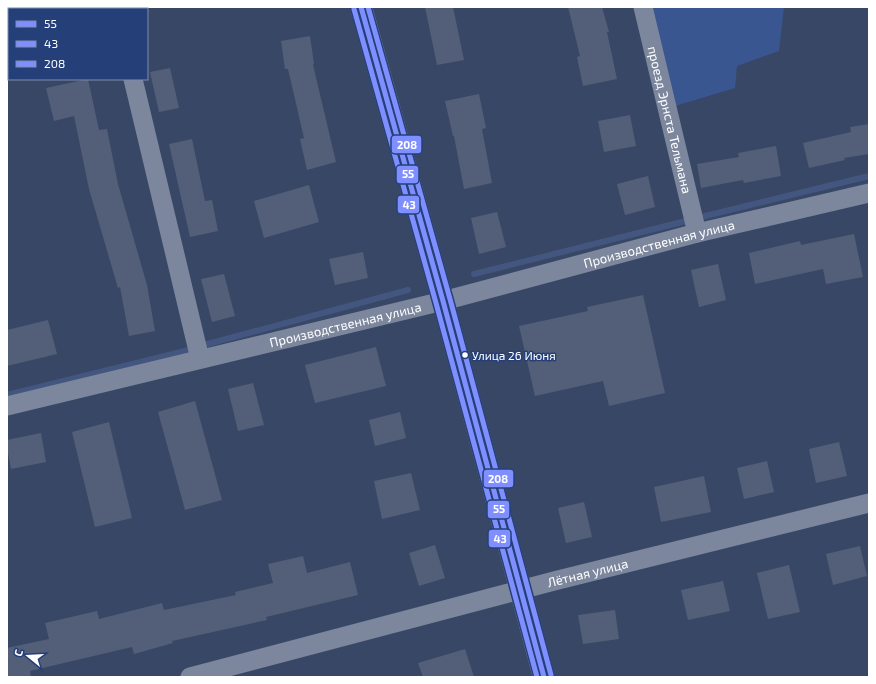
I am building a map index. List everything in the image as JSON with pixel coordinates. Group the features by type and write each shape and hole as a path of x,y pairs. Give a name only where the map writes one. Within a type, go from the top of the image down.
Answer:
{"main road":[{"path":"361,7 522,590 544,677"}],"street":[{"name":"проезд Эрнста Тельмана","path":"643,7 698,233"},
{"path":"133,80 200,359"},
{"name":"Производственная улица","path":"7,406 443,301 698,233 869,193"},
{"name":"Лётная улица","path":"190,677 522,590 869,503"}],"shaded area":[{"path":"650,7 784,7 779,51 737,66 735,88 675,106"}],"building":[{"path":"425,7 453,7 464,60 437,65"},
{"path":"568,7 602,7 609,32 607,32 617,79 583,86 577,57 580,56"},
{"path":"310,36 313,65 336,162 307,170 300,139 304,138 288,69 285,69 281,41"},
{"path":"170,68 179,108 159,112 150,72"},
{"path":"88,80 99,130 107,129 118,184 147,285 155,331 129,336 120,287 118,288 89,189 74,116 54,121 46,88"},
{"path":"479,94 486,128 482,129 492,183 464,189 454,136 445,101"},
{"path":"630,115 636,146 604,152 598,121"},
{"path":"869,124 869,154 844,158 845,160 809,168 803,143 851,132 850,127"},
{"path":"192,139 205,201 212,200 218,231 190,237 169,144"},
{"path":"776,146 781,176 744,183 743,180 701,188 697,164 739,157 738,153"},
{"path":"648,176 655,207 625,215 617,184"},
{"path":"309,185 319,222 264,238 254,201"},
{"path":"497,212 506,247 479,254 471,218"},
{"path":"854,234 863,277 826,284 823,269 755,284 749,253 800,241 801,245"},
{"path":"363,252 368,278 335,285 329,259"},
{"path":"718,264 726,300 699,307 691,270"},
{"path":"224,274 235,316 212,322 201,279"},
{"path":"643,295 665,393 609,406 603,381 535,396 519,326 588,311 587,307"},
{"path":"48,320 57,354 7,366 7,330"},
{"path":"376,347 386,386 315,403 305,365"},
{"path":"253,383 264,425 238,431 228,389"},
{"path":"195,401 222,500 185,510 158,412"},
{"path":"400,412 406,438 375,446 369,420"},
{"path":"109,422 132,518 95,527 72,432"},
{"path":"41,433 46,462 11,469 7,440"},
{"path":"839,442 847,476 816,483 809,449"},
{"path":"767,461 774,492 744,499 737,468"},
{"path":"411,473 420,510 382,519 374,481"},
{"path":"704,476 711,512 661,522 654,487"},
{"path":"584,502 592,537 566,543 558,508"},
{"path":"435,545 445,578 419,586 409,553"},
{"path":"860,546 867,576 833,585 826,554"},
{"path":"303,556 307,573 350,562 358,595 266,617 267,620 172,641 173,643 134,654 132,647 30,671 31,677 7,677 7,648 49,639 45,623 97,611 99,619 162,603 164,610 236,595 235,592 273,583 268,564"},
{"path":"789,565 800,612 768,619 757,573"},
{"path":"723,581 730,611 688,620 681,590"},
{"path":"615,610 619,639 583,644 578,615"},
{"path":"465,649 474,677 423,677 418,663"}],"waterway":[{"path":"701,217 869,176"},
{"path":"474,274 686,221"},
{"path":"204,345 408,290"},
{"path":"7,395 193,349"}],"transit line":[{"name":"55","path":"361,7 443,301 544,677"},
{"name":"208","path":"368,7 450,299 551,675"},
{"name":"43","path":"354,9 436,303 537,677"}],"place":[{"name":"Улица 26 Июня","path":"465,355"}]}
